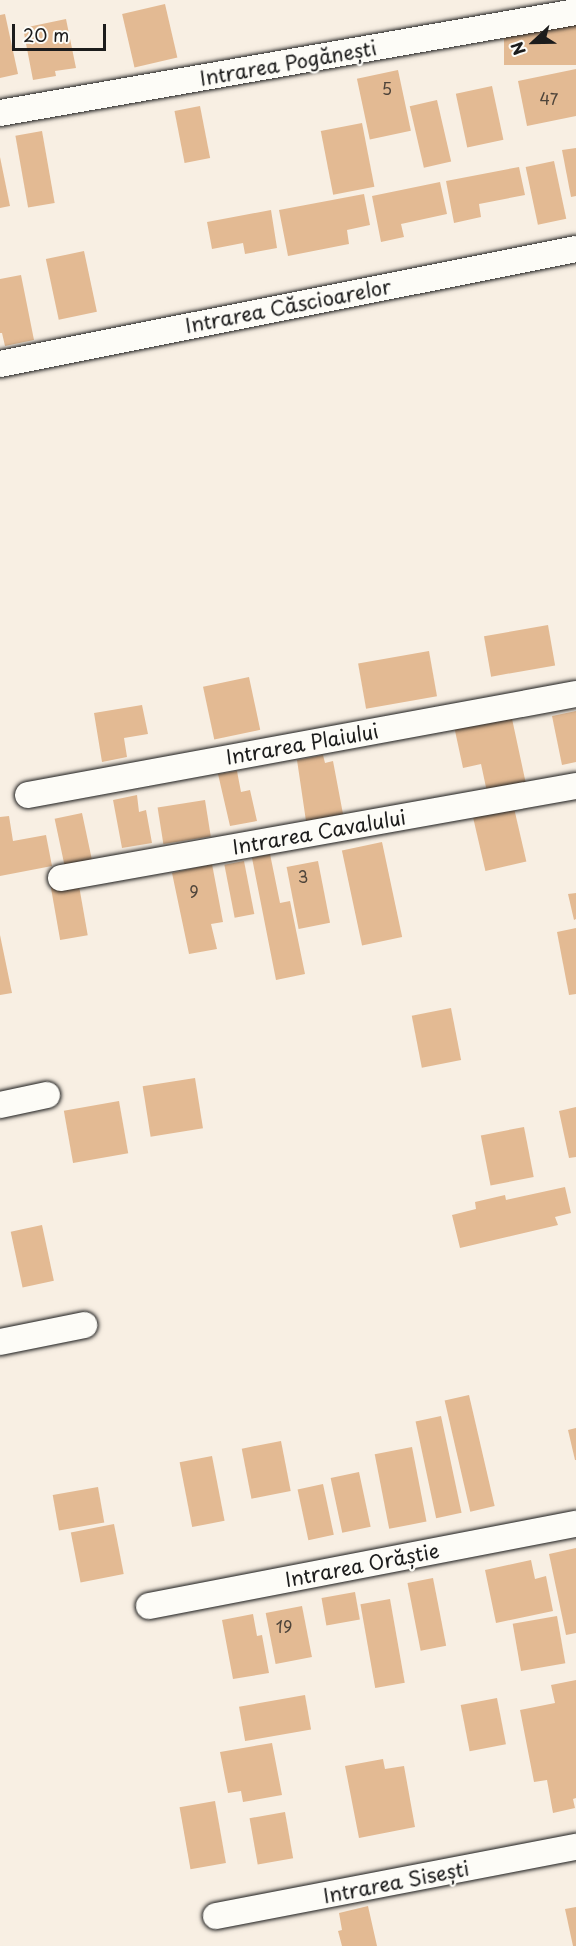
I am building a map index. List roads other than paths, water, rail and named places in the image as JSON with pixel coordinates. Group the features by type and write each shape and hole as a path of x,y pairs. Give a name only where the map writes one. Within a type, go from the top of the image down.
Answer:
{"street":[{"name":"Intrarea Pogănești","path":"0,113 576,12"},
{"name":"Intrarea Căscioarelor","path":"0,364 576,249"},
{"name":"Intrarea Plaiului","path":"27,795 576,694"},
{"name":"Intrarea Cavalului","path":"61,878 576,786"},
{"path":"0,1105 47,1095"},
{"path":"0,1341 84,1325"},
{"name":"Intrarea Orăștie","path":"149,1606 576,1524"},
{"name":"Intrarea Sisești","path":"216,1916 576,1847"}]}
